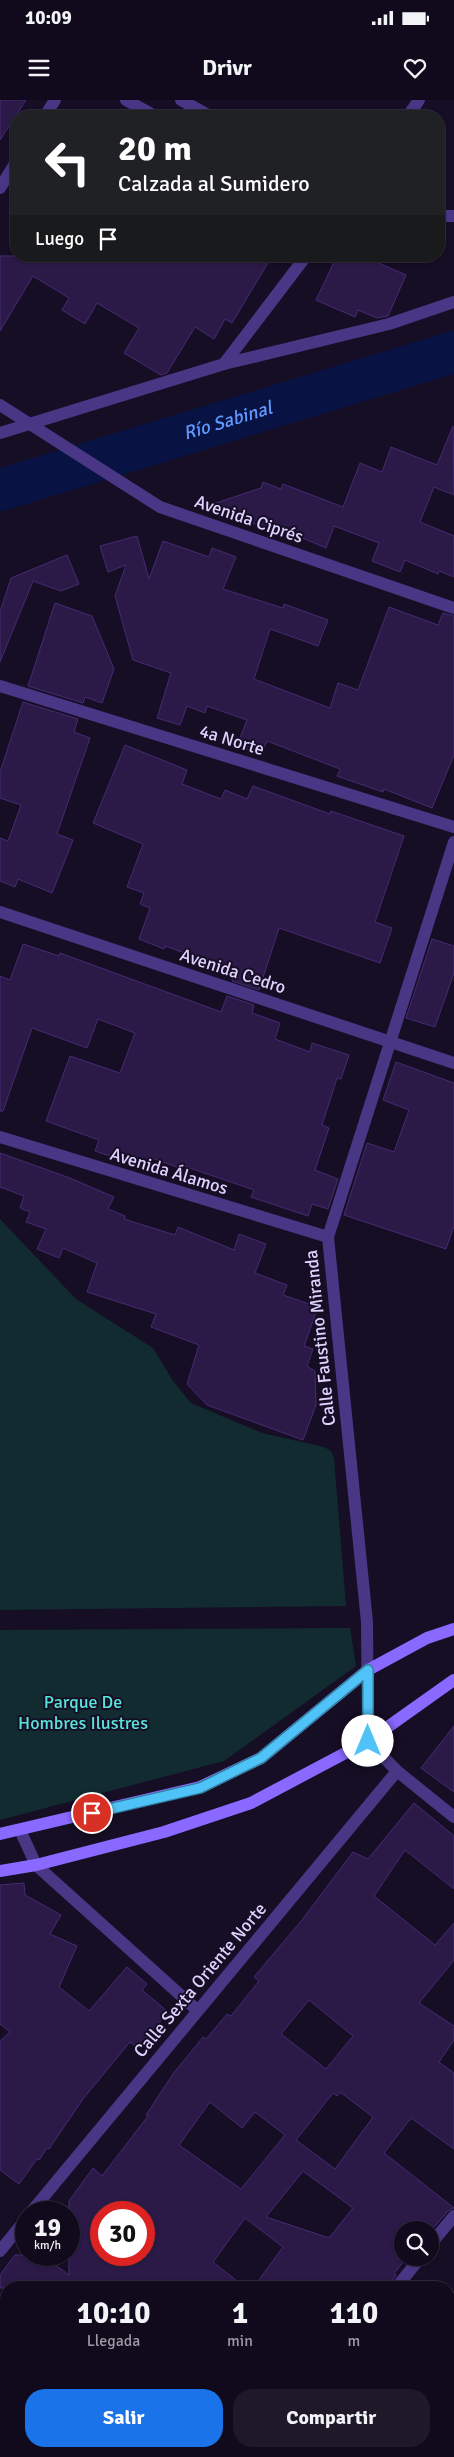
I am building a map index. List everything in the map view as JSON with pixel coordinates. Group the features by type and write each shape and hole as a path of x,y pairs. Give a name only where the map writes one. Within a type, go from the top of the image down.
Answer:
{"main road":[{"path":"0,1834 200,1788 261,1758 368,1670 427,1638 454,1629"},
{"path":"0,1871 36,1865 164,1832 251,1803 368,1741 454,1680"}],"street":[{"path":"126,100 144,110"},
{"path":"181,100 199,110"},
{"path":"0,188 10,172"},
{"path":"224,364 301,262"},
{"path":"0,433 224,364 389,324 454,302"},
{"name":"Avenida Ciprés","path":"0,405 150,502 454,608"},
{"name":"4a Norte","path":"0,686 454,827"},
{"name":"Calle Faustino Miranda","path":"368,1741 367,1622 328,1237 454,842"},
{"name":"Avenida Cedro","path":"0,912 454,1063"},
{"name":"Avenida Álamos","path":"0,1137 328,1237"},
{"path":"368,1741 397,1771 454,1817"},
{"name":"Calle Sexta Oriente Norte","path":"40,2201 397,1771"},
{"path":"20,1830 36,1865 197,2010"},
{"path":"439,2234 454,2216"},
{"path":"0,2251 15,2233"},
{"path":"402,2281 414,2266"}],"green space":[{"path":"0,1219 76,1299 153,1348 173,1381 191,1403 262,1433 324,1447 331,1451 334,1458 346,1606 0,1610"},
{"name":"Parque De Hombres Ilustres","path":"350,1628 356,1666 224,1761 0,1820 0,1630"}],"building":[{"path":"0,100 26,100 20,110 10,110 10,125 0,140"},
{"path":"0,256 10,256 10,262 268,262 232,323 225,319 214,339 195,327 167,373 161,375 124,353 139,328 97,303 85,324 62,310 69,298 33,276 0,331"},
{"path":"334,262 376,262 406,275 388,316 377,318 358,310 355,317 316,300"},
{"path":"453,426 454,495 434,487 420,522 454,536 454,577 439,571 438,574 405,560 400,572 372,561 379,543 334,526 326,548 267,523 265,528 207,506 261,488 263,482 281,489 283,484 343,507 360,463 382,472 391,447 437,465"},
{"path":"137,536 149,579 163,541 209,557 212,548 236,557 223,589 283,608 284,604 328,620 318,646 270,629 254,679 330,708 338,683 358,690 389,607 438,625 443,613 454,616 454,755 432,808 384,789 383,792 337,776 340,769 267,741 261,755 237,745 247,720 207,706 205,713 187,706 180,725 157,718 171,673 133,660 115,596 126,565 108,572 100,546"},
{"path":"67,555 79,584 61,591 33,581 0,662 0,612 11,578"},
{"path":"55,603 92,616 114,669 102,703 85,697 83,703 28,686"},
{"path":"23,702 78,719 74,732 90,738 57,834 73,840 52,893 18,879 15,887 0,881 0,838 8,841 21,805 0,798 0,772"},
{"path":"125,745 187,770 182,784 221,799 225,790 247,799 253,786 330,814 331,811 404,836 375,922 392,928 380,963 279,928 259,990 232,981 235,971 165,946 164,949 139,939 150,908 140,904 144,893 127,887 143,844 93,823"},
{"path":"432,939 454,946 454,973 435,1027 406,1018"},
{"path":"23,944 59,956 60,953 221,1012 227,996 254,1005 252,1013 280,1023 275,1039 310,1052 312,1043 349,1055 341,1079 337,1078 322,1125 329,1128 315,1170 338,1179 328,1209 312,1204 308,1216 251,1197 254,1190 178,1164 177,1167 149,1157 145,1168 95,1151 99,1140 46,1121 70,1056 120,1073 135,1033 98,1019 87,1048 32,1028 3,1111 0,1111 0,976 10,980"},
{"path":"396,1062 454,1083 454,1226 446,1249 344,1215 367,1143 394,1152 409,1110 383,1100"},
{"path":"0,1153 70,1178 114,1197 108,1209 125,1216 124,1219 175,1235 178,1227 234,1250 239,1234 266,1244 255,1273 287,1285 283,1295 318,1307 304,1346 313,1349 307,1366 315,1371 316,1405 303,1440 207,1405 187,1384 199,1345 151,1327 156,1314 87,1292 97,1263 63,1248 59,1258 37,1249 46,1229 26,1222 30,1212 20,1208 24,1196 0,1187"},
{"path":"454,1726 454,1792 421,1768"},
{"path":"414,1803 454,1836 454,1889 405,1850 374,1896 435,1945 454,1923 454,1960 419,2003 454,2026 454,2040 439,2062 454,2073 454,2149 411,2118 384,2153 454,2208 448,2211 439,2222 394,2221 394,2266 400,2266 394,2274 396,2275 392,2281 258,2281 283,2247 245,2218 213,2262 237,2281 0,2281 0,2275 15,2255 15,2266 57,2266 69,2275 69,2266 80,2266 80,2201 69,2201 93,2168 102,2176 148,2116 146,2115 173,2074 203,2037 206,2039 227,2014 231,2016 259,1981 254,1977 302,1920 353,1852 368,1859","holes":["309,2000 353,2036 326,2069 281,2034","340,2092 373,2117 335,2169 296,2140 333,2093 337,2096","210,2102 242,2128 255,2112 285,2135 241,2189 179,2145","303,2171 353,2208 329,2238 266,2217"]},
{"path":"24,1883 25,1895 61,1915 50,1934 77,1946 59,1987 89,2011 127,1967 147,1984 142,1990 168,2012 138,2048 130,2042 83,2099 49,2149 47,2148 39,2160 37,2159 19,2184 0,2170 0,2041 10,2032 0,2024 0,1885"}],"waterway":[{"name":"Río Sabinal","path":"0,490 454,352"}],"route":[{"path":"92,1813 200,1788 261,1758 368,1670 368,1741"}]}
